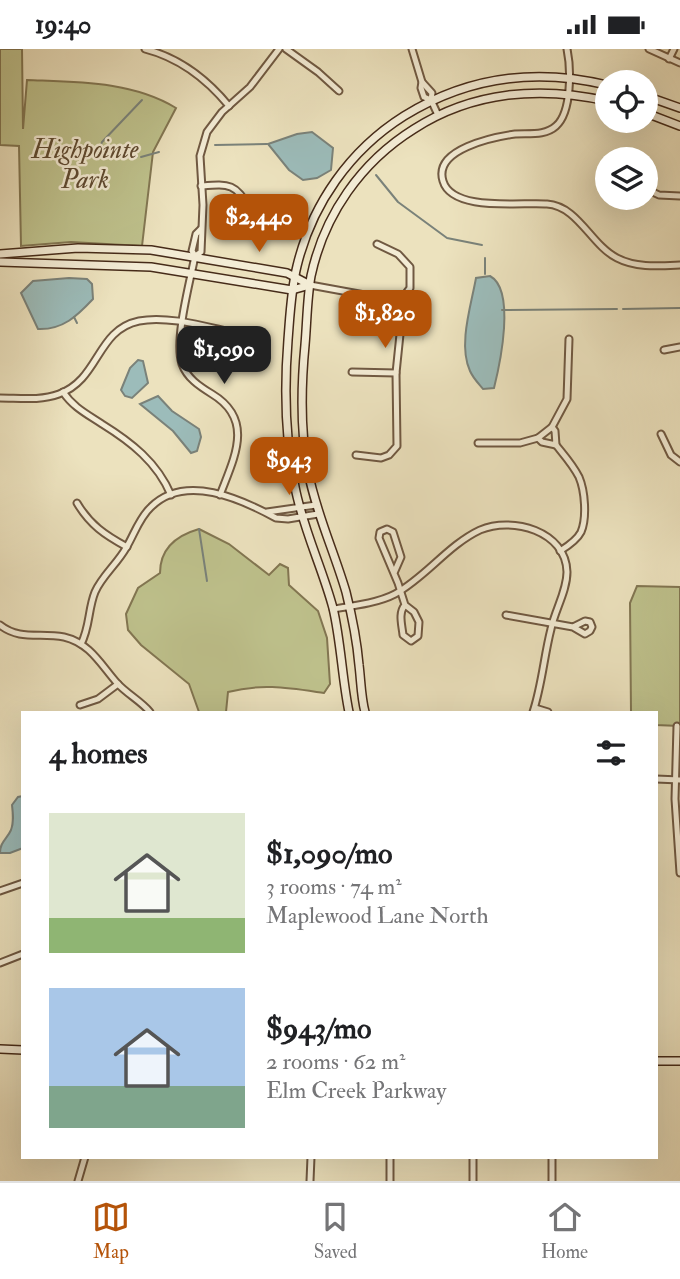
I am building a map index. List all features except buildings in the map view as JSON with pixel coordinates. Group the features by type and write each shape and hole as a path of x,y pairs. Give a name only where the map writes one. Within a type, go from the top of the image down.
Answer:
{"street":[{"path":"145,49 192,70 229,106"},
{"path":"220,495 236,451 238,427 225,404 195,383 184,369 179,350 195,256 192,251 196,234 201,229 200,156 214,121 250,86 279,49"},
{"path":"286,49 339,91"},
{"path":"411,49 422,82 432,93 431,100 438,115"},
{"path":"567,49 570,78 563,118 552,130 495,138 450,156 442,174 446,187 458,197 476,202 557,205 618,259 648,266 680,265"},
{"path":"649,49 680,63"},
{"path":"669,59 674,49"},
{"path":"349,711 333,609 301,513 290,459 285,403 292,290 312,221 340,174 372,139 392,123 431,100 491,80 527,76 570,78 595,83"},
{"path":"365,711 349,607 317,510 307,468 302,415 303,362 310,285 320,244 351,187 379,155 398,139 438,115 466,103 510,94 538,92 595,99"},
{"path":"658,100 680,108"},
{"path":"658,118 680,126"},
{"path":"201,186 234,187 250,209"},
{"path":"658,195 680,196"},
{"path":"377,244 398,254 410,267 410,288 398,304"},
{"path":"0,254 114,248 195,256 295,275 310,285 384,298 398,304"},
{"path":"0,262 127,265 292,290 310,285"},
{"path":"356,455 381,458 394,451 398,440 396,373 402,321 398,304"},
{"path":"0,398 38,398 63,392 92,369 106,341 121,328 141,320 183,323 235,333"},
{"path":"478,443 520,443 538,438 552,427 567,399 569,339"},
{"path":"664,351 680,347"},
{"path":"352,372 396,373"},
{"path":"63,392 73,406 126,439 140,451 159,472 171,495"},
{"path":"552,427 556,445 577,474 583,494 581,531 573,542 560,551"},
{"path":"661,434 671,455 680,461"},
{"path":"538,438 542,442 556,445"},
{"path":"81,644 95,592 151,507 171,495 193,490 220,495 264,512 301,513 317,510"},
{"path":"77,503 101,532 127,547"},
{"path":"333,609 392,596 467,538 489,527 512,524 544,535 560,551 566,563 566,580 552,625 534,710"},
{"path":"394,573 401,557 393,531 387,529 380,532 379,538 405,605 414,612 419,622 420,629 415,639 406,639 403,635 401,615 405,605"},
{"path":"506,615 573,627"},
{"path":"0,625 12,633 62,637 81,644 118,684 149,711"},
{"path":"80,705 98,699 118,684"},
{"path":"677,726 680,873"},
{"path":"658,779 678,780"},
{"path":"0,891 21,884"},
{"path":"0,963 21,955"},
{"path":"0,1049 21,1050"},
{"path":"658,1061 680,1061"},
{"path":"78,1181 84,1159"},
{"path":"310,1181 311,1159"},
{"path":"390,1159 390,1181"},
{"path":"473,1159 473,1181"},
{"path":"552,1159 552,1181"}],"green space":[{"name":"Highpointe Park","path":"0,49 22,49 23,129 27,80 122,88 159,99 176,108 153,152 142,246 71,242 21,246 19,146 0,145"},
{"path":"199,529 229,544 269,575 280,564 288,568 289,585 318,611 327,638 330,684 324,693 276,687 240,689 228,692 226,711 199,711 189,684 141,645 128,630 126,614 138,588 160,573 163,556 177,539"},
{"path":"637,586 680,587 680,726 658,725 658,711 631,711 630,603"}],"water":[{"path":"312,132 333,148 331,170 317,178 303,180 289,170 268,144"},
{"path":"490,276 498,284 502,296 504,328 494,388 483,389 470,371 465,338 476,278"},
{"path":"87,279 92,284 93,299 62,324 38,329 21,293 33,281"},
{"path":"138,360 143,361 148,383 132,398 125,396 121,390 130,368"},
{"path":"158,396 172,411 199,429 201,437 197,451 191,453 173,431 140,404"},
{"path":"21,796 21,849 0,853 2,843 12,827 12,805"}],"waterway":[{"path":"137,157 97,155 102,142 142,100"},
{"path":"215,145 267,144"},
{"path":"141,157 159,152"},
{"path":"376,175 398,202 447,238 482,245"},
{"path":"485,258 485,274"},
{"path":"623,309 680,308"},
{"path":"502,310 617,309"},
{"path":"74,317 77,323"},
{"path":"199,529 207,581"}]}
